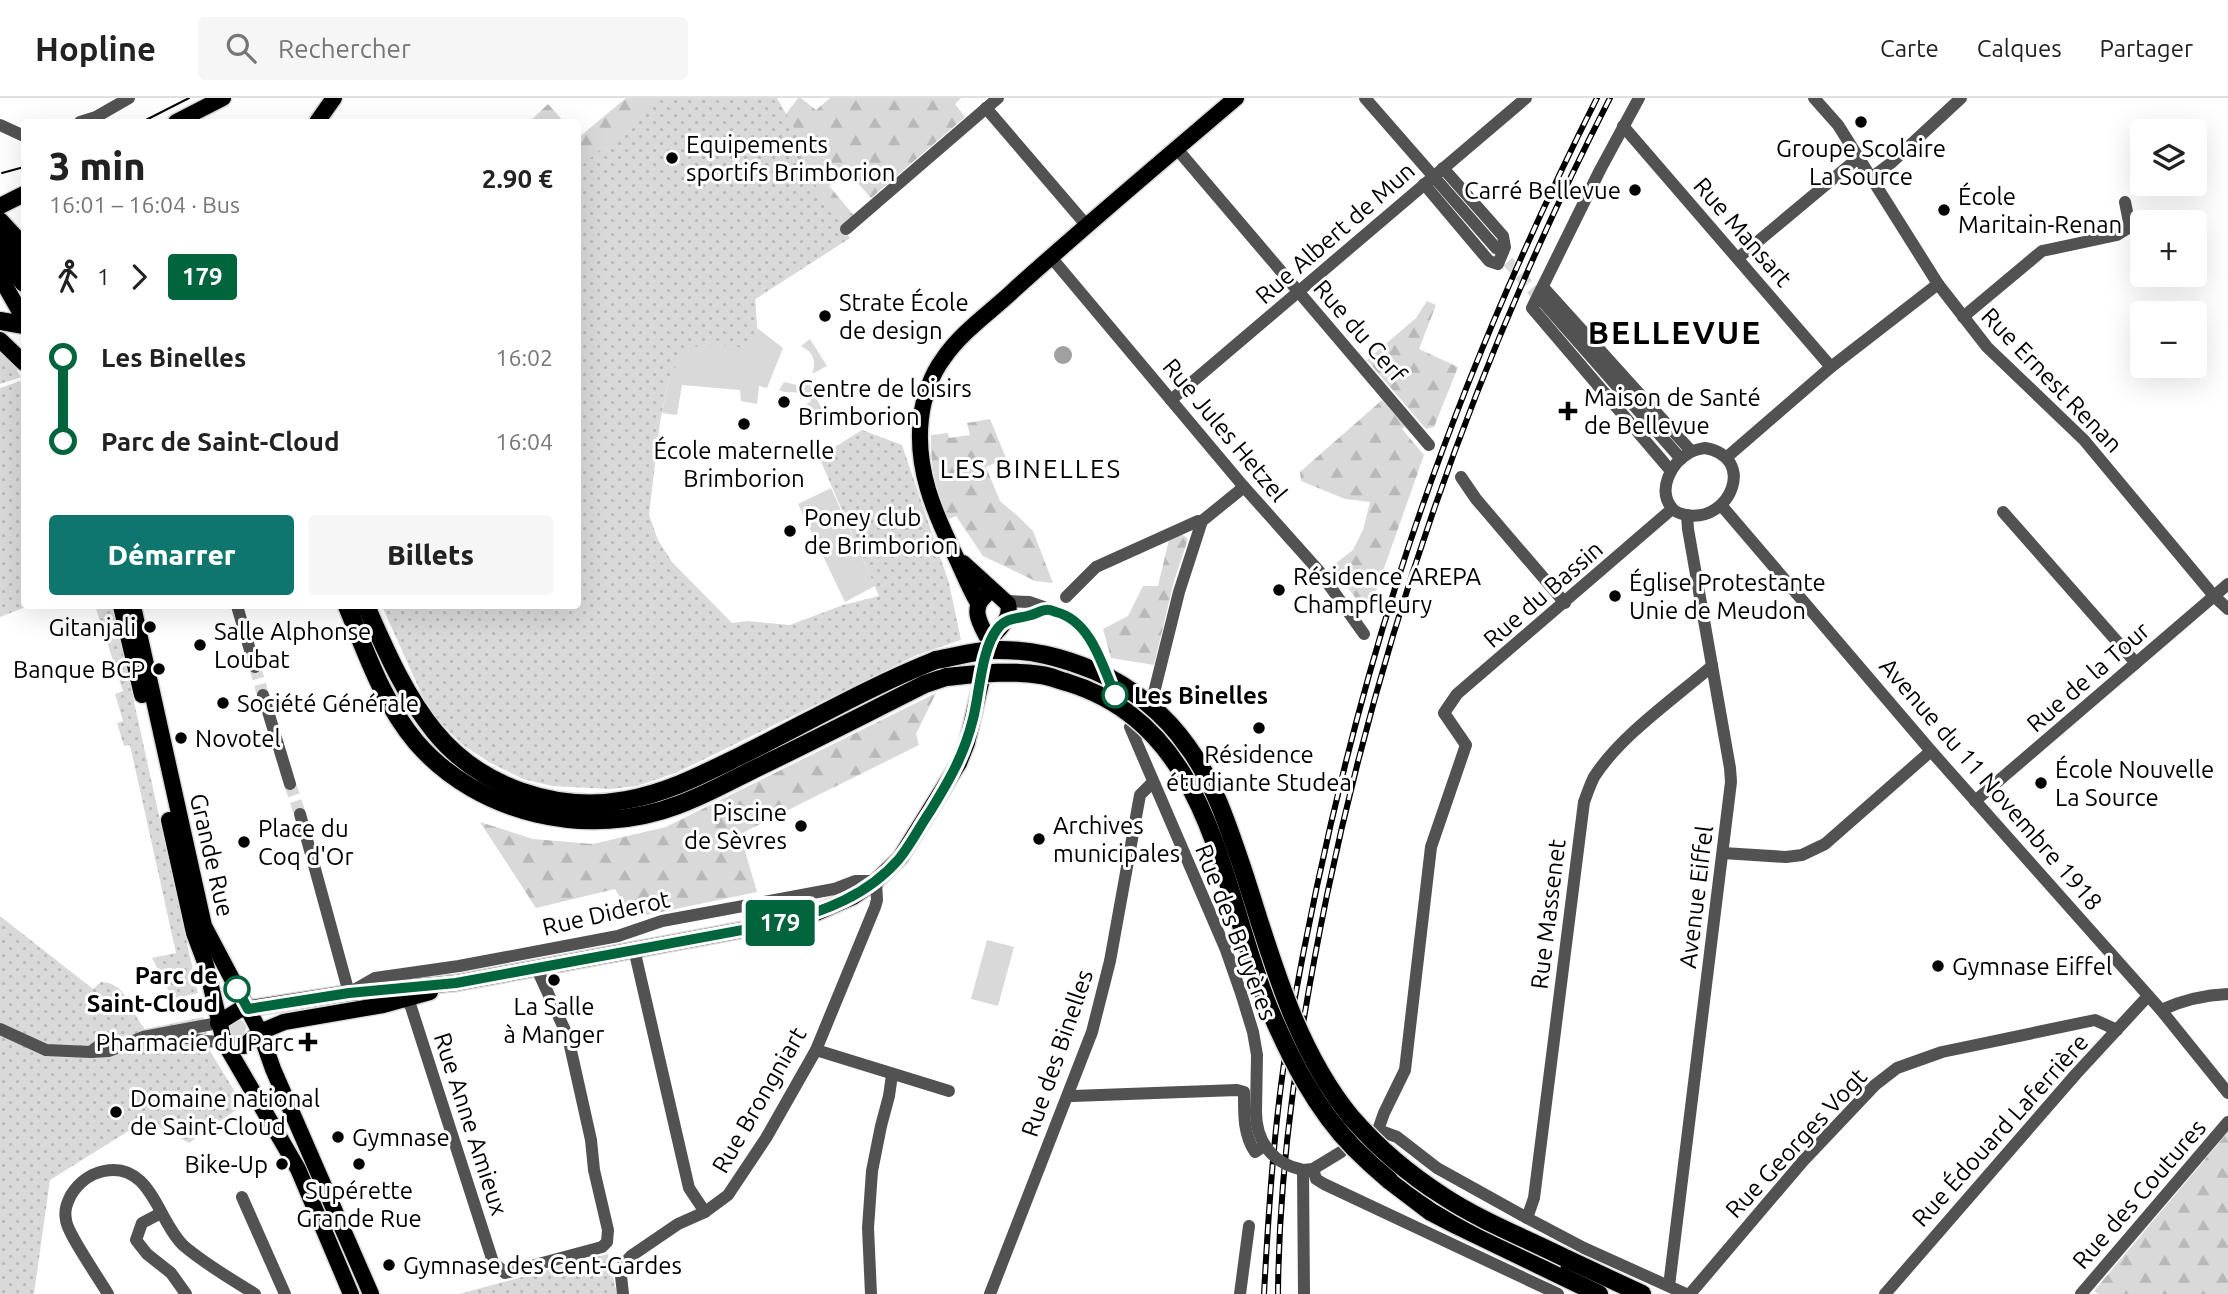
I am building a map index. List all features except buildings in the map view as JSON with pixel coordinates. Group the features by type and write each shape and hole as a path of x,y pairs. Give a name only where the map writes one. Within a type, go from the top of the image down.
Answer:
{"highway":[{"path":"0,226 6,243 21,260"},
{"path":"0,257 21,280"},
{"path":"0,321 21,325"},
{"path":"348,609 390,703 416,741 442,767 504,804 534,814 581,821 631,817 677,806 925,684 946,677 990,673 1041,675 1088,689 1111,701 1139,720 1172,756 1191,788 1212,834 1269,1007 1289,1052 1313,1096 1353,1147 1389,1180 1431,1212 1599,1294"},
{"path":"367,609 408,694 435,732 457,755 478,771 513,790 579,804 626,801 680,785 936,660 991,650 1025,651 1063,658 1118,681 1150,706 1188,746 1208,778 1229,828 1298,1028 1320,1070 1351,1116 1385,1152 1442,1196 1642,1294"}],"main road":[{"path":"182,119 223,98"},
{"path":"319,119 334,98"},
{"path":"978,603 936,515 927,488 920,438 921,418 929,388 942,360 961,337 1050,256 1236,98"},
{"path":"2,204 21,195"},
{"path":"0,220 21,243"},
{"path":"0,277 21,314"},
{"path":"0,340 21,344"},
{"path":"0,340 21,360"},
{"path":"956,556 981,582 1002,598 1010,612 989,641 976,611 978,603 985,597 1002,598"},
{"name":"Grande Rue","path":"125,609 204,926 260,1032 371,1294"},
{"name":"Grande Rue","path":"125,609 194,933 206,965 224,1042 298,1169 351,1294"},
{"path":"218,1023 232,1013 248,1009 349,993 456,983 780,923 814,914 853,897 876,881 900,858 960,763 981,683"},
{"path":"224,1042 244,1046 260,1032 284,1022 407,1000 456,983"},
{"path":"339,1011 349,993"}],"street":[{"path":"89,119 129,98"},
{"path":"846,229 998,98"},
{"path":"1365,98 1496,248"},
{"name":"Rue Albert de Mun","path":"1171,400 1525,98"},
{"path":"1538,305 1543,287 1639,98"},
{"name":"Rue Ernest Renan","path":"1814,98 1838,125 1938,284 1987,347 2084,440 2214,596 2228,609"},
{"path":"1871,178 1961,98"},
{"path":"986,108 1088,226"},
{"path":"0,125 21,135"},
{"name":"Rue Mansart","path":"1623,126 1831,367"},
{"name":"Rue du Cerf","path":"1177,149 1429,444"},
{"path":"1738,258 1858,158"},
{"path":"1434,176 1503,236 1506,247 1498,264 1489,261 1434,176"},
{"path":"1964,317 2042,251 2117,235 2130,227 2125,202"},
{"name":"Rue Jules Hetzel","path":"1050,256 1244,487 1320,571 1364,634"},
{"path":"1727,457 1831,367 1938,284"},
{"path":"1543,287 1686,455"},
{"path":"1538,305 1686,455"},
{"path":"1538,305 1671,471"},
{"path":"1705,448 1718,451 1727,457 1734,473 1731,492 1721,505 1710,513 1698,516 1672,509 1666,497 1666,482 1671,471 1686,455 1705,448"},
{"path":"1461,477 1476,499 1565,603"},
{"path":"1140,751 1176,604 1202,521 1244,487"},
{"name":"Avenue du 11 Novembre 1918","path":"1721,505 1931,751 2161,1010 2228,1093"},
{"name":"Rue du Bassin","path":"1527,1218 1437,1168 1397,1137 1378,1130 1405,1070 1431,847 1466,745 1444,713 1457,694 1672,509"},
{"path":"2003,512 2136,663"},
{"name":"Avenue Eiffel","path":"1668,1286 1731,782 1688,529 1688,515"},
{"path":"1066,597 1096,567 1198,520 1202,521"},
{"name":"Rue de la Tour","path":"1975,801 2228,584"},
{"path":"1002,598 1029,602 1045,610 1067,615 1075,613 1098,658"},
{"path":"238,609 255,667"},
{"path":"1004,623 1045,610"},
{"name":"Rue Massenet","path":"1527,1218 1534,1198 1584,802 1592,780 1626,740 1712,666"},
{"path":"263,695 290,784"},
{"name":"Rue des Bruyères","path":"1129,727 1226,950 1253,1032 1257,1055 1255,1112 1258,1131 1265,1146"},
{"path":"1723,853 1786,857 1802,855 1825,844 1931,751"},
{"name":"Rue des Binelles","path":"990,1294 1091,1032 1110,961 1140,795 1153,782"},
{"path":"300,814 349,993 370,1008"},
{"name":"Rue Diderot","path":"349,993 375,978 411,974 618,936 662,921 834,889 855,881 876,881"},
{"name":"Rue Brongniart","path":"623,1294 623,1265 631,1256 678,1224 705,1212 728,1195 766,1138 816,1050 875,907 876,881"},
{"path":"634,949 689,1188 705,1212"},
{"name":"Rue Anne Amieux","path":"407,1000 493,1262 505,1273 602,1247 607,1242 608,1230 594,1170 591,1140 568,1037 536,967"},
{"path":"2161,1010 2209,995 2228,995"},
{"name":"Rue Édouard Laferrière","path":"1885,1294 2148,996"},
{"name":"Rue Georges Vogt","path":"1688,1294 1811,1153 1875,1085 1897,1068 1942,1052 2095,1020 2117,1030"},
{"path":"0,1029 46,1050 91,1052 111,1043 218,1023"},
{"path":"166,1034 224,1042"},
{"path":"816,1050 949,1091"},
{"path":"871,1294 868,1228 872,1171 892,1075"},
{"path":"1068,1095 1073,1097 1237,1090 1244,1092 1244,1116 1249,1144 1255,1152 1265,1146 1283,1164 1308,1170 1324,1184 1558,1294"},
{"name":"Rue des Coutures","path":"2081,1294 2228,1122"},
{"path":"1308,1170 1341,1152"},
{"path":"108,1294 65,1223 66,1206 76,1187 92,1174 114,1169 134,1176 148,1188 169,1229 183,1245 216,1270 255,1294"},
{"path":"1304,1294 1308,1170"},
{"path":"242,1197 285,1294"},
{"path":"161,1213 142,1223 136,1240 147,1254 171,1273 186,1294"},
{"path":"1527,1218 1584,1248 1688,1294"},
{"path":"1240,1294 1249,1226"}],"green space":[{"path":"626,98 678,98 758,151 798,98 816,110 830,98 961,98 955,104 965,117 871,198 848,172 829,186 857,219 843,231 848,239 755,299 757,328 746,348 687,346 581,177 581,136"},
{"path":"660,98 777,98 803,143 797,157 850,238 755,299 757,328 746,348 718,345 687,347 669,378 660,422 649,515 658,540 672,562 732,623 747,621 790,625 843,605 879,596 819,457 862,430 902,445 949,583 961,640 917,655 678,772 637,786 611,789 552,786 523,779 463,745 426,704 383,609 581,609 581,166"},
{"path":"548,104 561,119 532,119"},
{"path":"1427,301 1436,305 1419,349 1458,367 1434,427 1426,429 1367,360 1416,318"},
{"path":"757,328 783,348 767,388 759,386 757,404 741,401 740,390 682,385 677,415 662,413 669,378 687,346 746,348"},
{"path":"810,339 827,366 812,374 813,357 801,346"},
{"path":"0,353 10,359 21,377 0,384"},
{"path":"807,380 823,411 808,412 807,404 811,401 808,397 779,390 784,382 797,385"},
{"path":"21,381 21,609 0,617 0,388"},
{"path":"1382,400 1405,426 1402,429 1424,455 1371,605 1362,606 1331,567 1353,550 1363,530 1370,502 1345,499 1301,481 1300,472"},
{"path":"990,419 1006,458 986,467 1000,501 1033,531 1053,583 1035,581 983,556 956,516 949,519 944,509 933,468 931,435 948,433 949,438 970,435 967,423"},
{"path":"831,488 875,586 845,602 798,504"},
{"path":"1179,532 1188,539 1174,581 1154,665 1111,658 1103,629 1128,616 1143,586 1158,586 1170,535"},
{"path":"96,609 114,609 198,993 173,999 152,958 176,953 130,745 124,746 117,723 123,721 115,694 123,691"},
{"path":"936,693 916,734 919,745 740,834 757,892 632,918 615,889 536,908 480,822 533,839 593,844 666,827"},
{"name":"Domaine national de Saint-Cloud","path":"0,916 93,989 101,982 117,987 145,1029 203,1017 210,1051 243,1105 189,1143 146,1120 50,1180 34,1294 0,1294"},
{"path":"987,940 1014,947 998,1006 971,999"},
{"path":"237,1019 243,1022 246,1028 243,1034 237,1037 231,1034 228,1028 231,1022"},
{"path":"2228,1132 2228,1294 2098,1294 2094,1291"},
{"path":"608,1254 617,1294 459,1294"}],"shaded area":[{"path":"1059,346 1067,346 1072,355 1070,362 1059,364 1054,359 1054,351"}],"tunnel":[{"path":"1496,248 1543,302"},
{"path":"255,667 263,695"},
{"path":"290,784 300,814"}],"tram line":[{"path":"148,119 189,98"},
{"path":"2,173 21,168"}],"railway":[{"path":"1264,1294 1285,1053 1324,855 1364,692 1396,585 1462,399 1513,277 1597,98"},
{"path":"1278,1294 1282,1193 1308,994 1327,895 1378,689 1408,588 1479,388 1563,193 1610,98"}],"bus line":[{"name":"179","path":"237,989 248,1009 349,993 456,983 780,923 814,914 853,897 876,881 900,858 960,763 975,711 989,641 1007,619 1045,610 1067,615 1079,625 1091,642 1115,695"}],"place":[{"name":"Groupe Scolaire La Source","path":"1861,122"},
{"name":"Equipements sportifs Brimborion","path":"672,158"},
{"name":"Carré Bellevue","path":"1635,190"},
{"name":"École Maritain-Renan","path":"1944,210"},
{"name":"Strate École de design","path":"825,316"},
{"name":"Centre de loisirs Brimborion","path":"784,402"},
{"name":"Maison de Santé de Bellevue","path":"1568,411"},
{"name":"École maternelle Brimborion","path":"744,424"},
{"name":"Poney club de Brimborion","path":"790,531"},
{"name":"Résidence AREPA Champfleury","path":"1279,590"},
{"name":"Église Protestante Unie de Meudon","path":"1615,596"},
{"name":"Gitanjali","path":"150,627"},
{"name":"Salle Alphonse Loubat","path":"200,645"},
{"name":"Banque BCP","path":"159,669"},
{"name":"Les Binelles","path":"1115,695"},
{"name":"Société Générale","path":"223,703"},
{"name":"Résidence étudiante Studea","path":"1259,728"},
{"name":"Novotel","path":"181,738"},
{"name":"École Nouvelle La Source","path":"2041,783"},
{"name":"Piscine de Sèvres","path":"801,826"},
{"name":"Archives municipales","path":"1039,839"},
{"name":"Place du Coq d'Or","path":"244,842"},
{"name":"Gymnase Eiffel","path":"1938,966"},
{"name":"La Salle à Manger","path":"554,980"},
{"name":"Parc de Saint-Cloud","path":"237,989"},
{"name":"Pharmacie du Parc","path":"308,1042"},
{"name":"Domaine national de Saint-Cloud","path":"116,1112"},
{"name":"Gymnase","path":"338,1137"},
{"name":"Bike-Up","path":"282,1164"},
{"name":"Supérette Grande Rue","path":"359,1164"},
{"name":"Gymnase des Cent-Gardes","path":"389,1265"}],"district":[{"name":"BELLEVUE","path":"1675,332"},
{"name":"LES BINELLES","path":"1031,468"}]}
